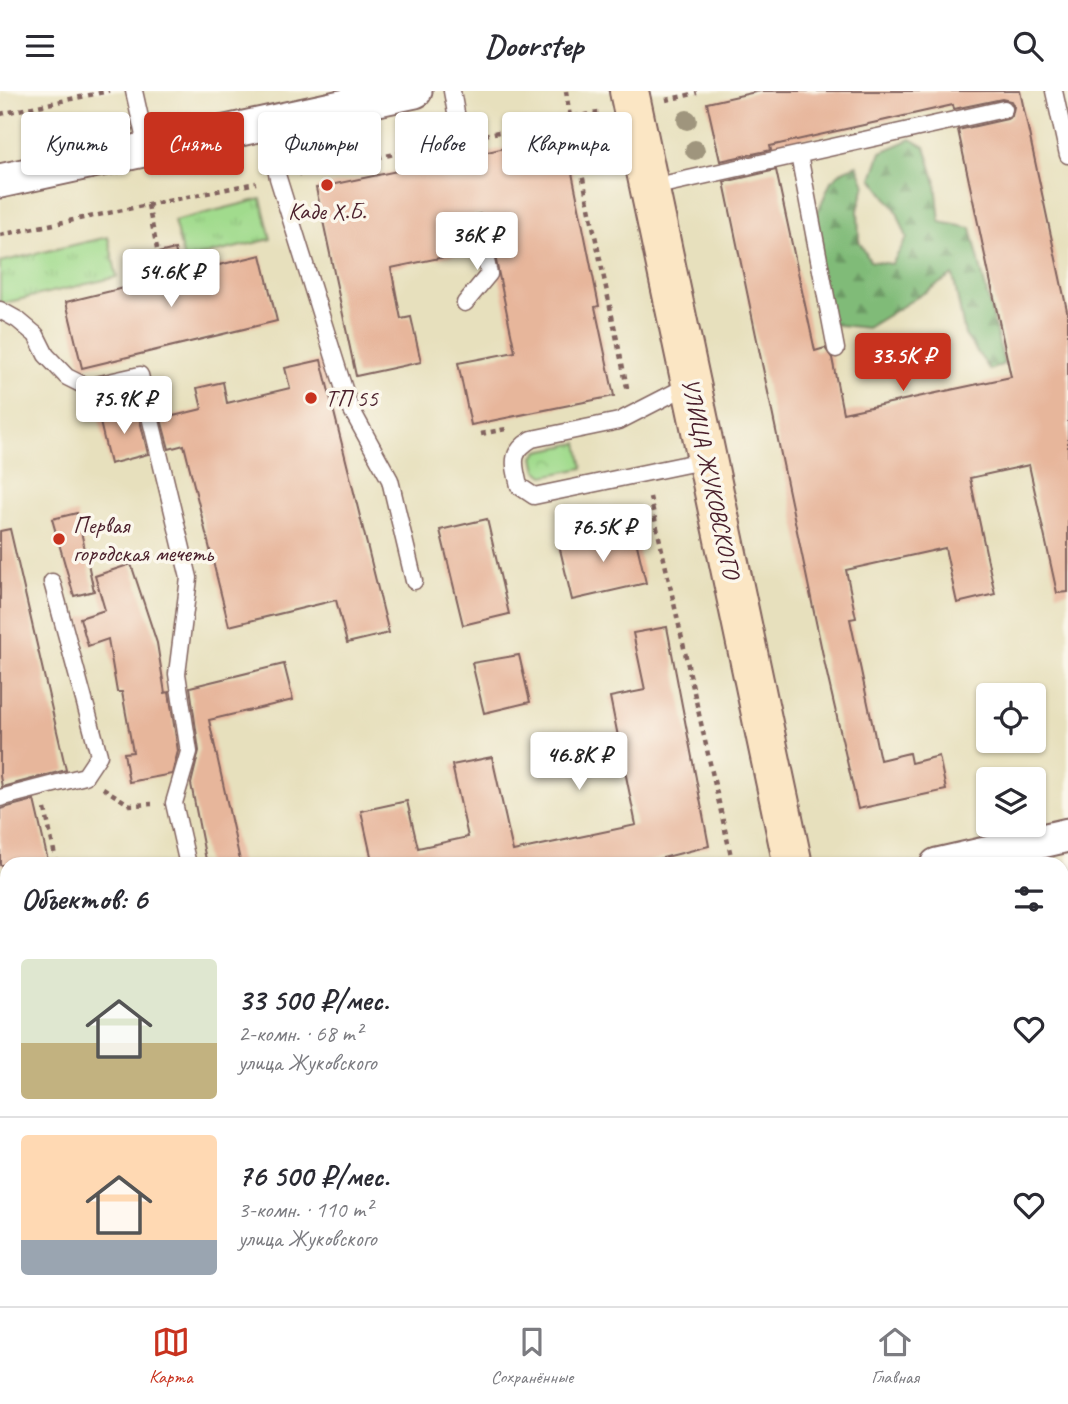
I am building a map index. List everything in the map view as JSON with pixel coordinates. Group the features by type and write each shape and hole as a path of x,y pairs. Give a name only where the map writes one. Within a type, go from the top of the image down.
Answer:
{"street":[{"name":"УЛИЦА ЖУКОВСКОГО","path":"629,91 791,857"},
{"path":"315,112 403,92"},
{"path":"0,181 144,150"},
{"path":"972,857 1068,835"}],"lane":[{"path":"134,91 144,136"},
{"path":"452,91 455,112"},
{"path":"1054,91 1068,155"},
{"path":"648,188 1004,109"},
{"path":"799,155 836,349"},
{"path":"277,175 349,405 390,480 414,581"},
{"path":"465,303 489,274 478,223"},
{"path":"0,310 36,335 46,355 67,377 87,387 140,375 189,578 177,674 189,752 174,803 186,857"},
{"path":"691,384 619,421 532,439 520,446 514,460 519,486 534,496 707,460"},
{"path":"0,798 85,776 99,755 52,582"}],"path":[{"path":"0,114 108,91"},
{"path":"566,91 569,112"},
{"path":"0,235 395,154"},
{"path":"582,175 632,416"},
{"path":"148,205 158,253"},
{"path":"644,473 731,857"},
{"path":"85,776 130,805 174,803"},
{"path":"40,788 55,857"}],"green space":[{"path":"911,139 925,147 936,183 940,222 971,228 1004,364 990,370 965,335 953,275 867,328 822,323 807,237 831,181 844,170 857,165 865,185 858,210 859,241 870,261 892,264 907,238 896,210 872,178 881,152"},
{"path":"261,199 271,239 184,260 174,221"},
{"path":"108,237 117,277 0,304 0,262"},
{"path":"578,443 583,468 544,476 537,470 534,457 539,451"}],"building":[{"path":"760,91 1020,91 1068,315 1068,592 1057,593 1029,465 970,478 995,594 957,603 945,548 846,570 856,618 850,619 880,760 909,753 911,763 939,756 946,790 858,809 825,665 724,182 776,170 815,351 825,348 832,358 843,413 1011,377 958,130 1007,119 1012,116 1014,107 1011,101 1002,99 954,109 953,105 770,146 771,150 720,161 707,103"},
{"path":"502,149 502,175 572,175 599,306 595,307 614,396 471,425 458,363 515,352 488,222 480,214 471,216 468,221 473,251 391,268 401,319 411,317 421,362 356,376 316,188 395,171 395,175 488,175 488,152"},
{"path":"175,249 181,274 261,255 277,321 82,368 66,302 148,282 142,257"},
{"path":"321,360 389,633 347,643 336,600 229,626 184,445 169,449 161,419 202,409 197,388 223,382 227,403 290,388 285,368"},
{"path":"137,408 148,454 110,464 99,418"},
{"path":"77,513 94,591 74,596 52,519"},
{"path":"487,519 509,614 463,625 440,530"},
{"path":"633,528 646,583 572,600 559,545"},
{"path":"10,529 66,770 2,787 0,531"},
{"path":"131,564 157,643 165,693 169,692 178,751 172,774 129,782 124,753 133,752 122,692 117,692 108,639 88,646 80,618 105,610 95,576"},
{"path":"667,627 709,846 666,857 371,857 361,811 407,801 418,848 468,837 452,765 492,757 513,851 636,825 610,697 645,690 633,633"},
{"path":"519,655 530,702 484,713 472,663"},
{"path":"284,664 293,700 209,720 239,857 205,857 191,784 199,751 190,687"},
{"path":"34,800 47,857 0,857 0,809"}],"place":[{"name":"Каде Х.Б.","path":"327,185"},
{"name":"ТП 55","path":"311,398"},
{"name":"Первая городская мечеть","path":"59,539"}]}
